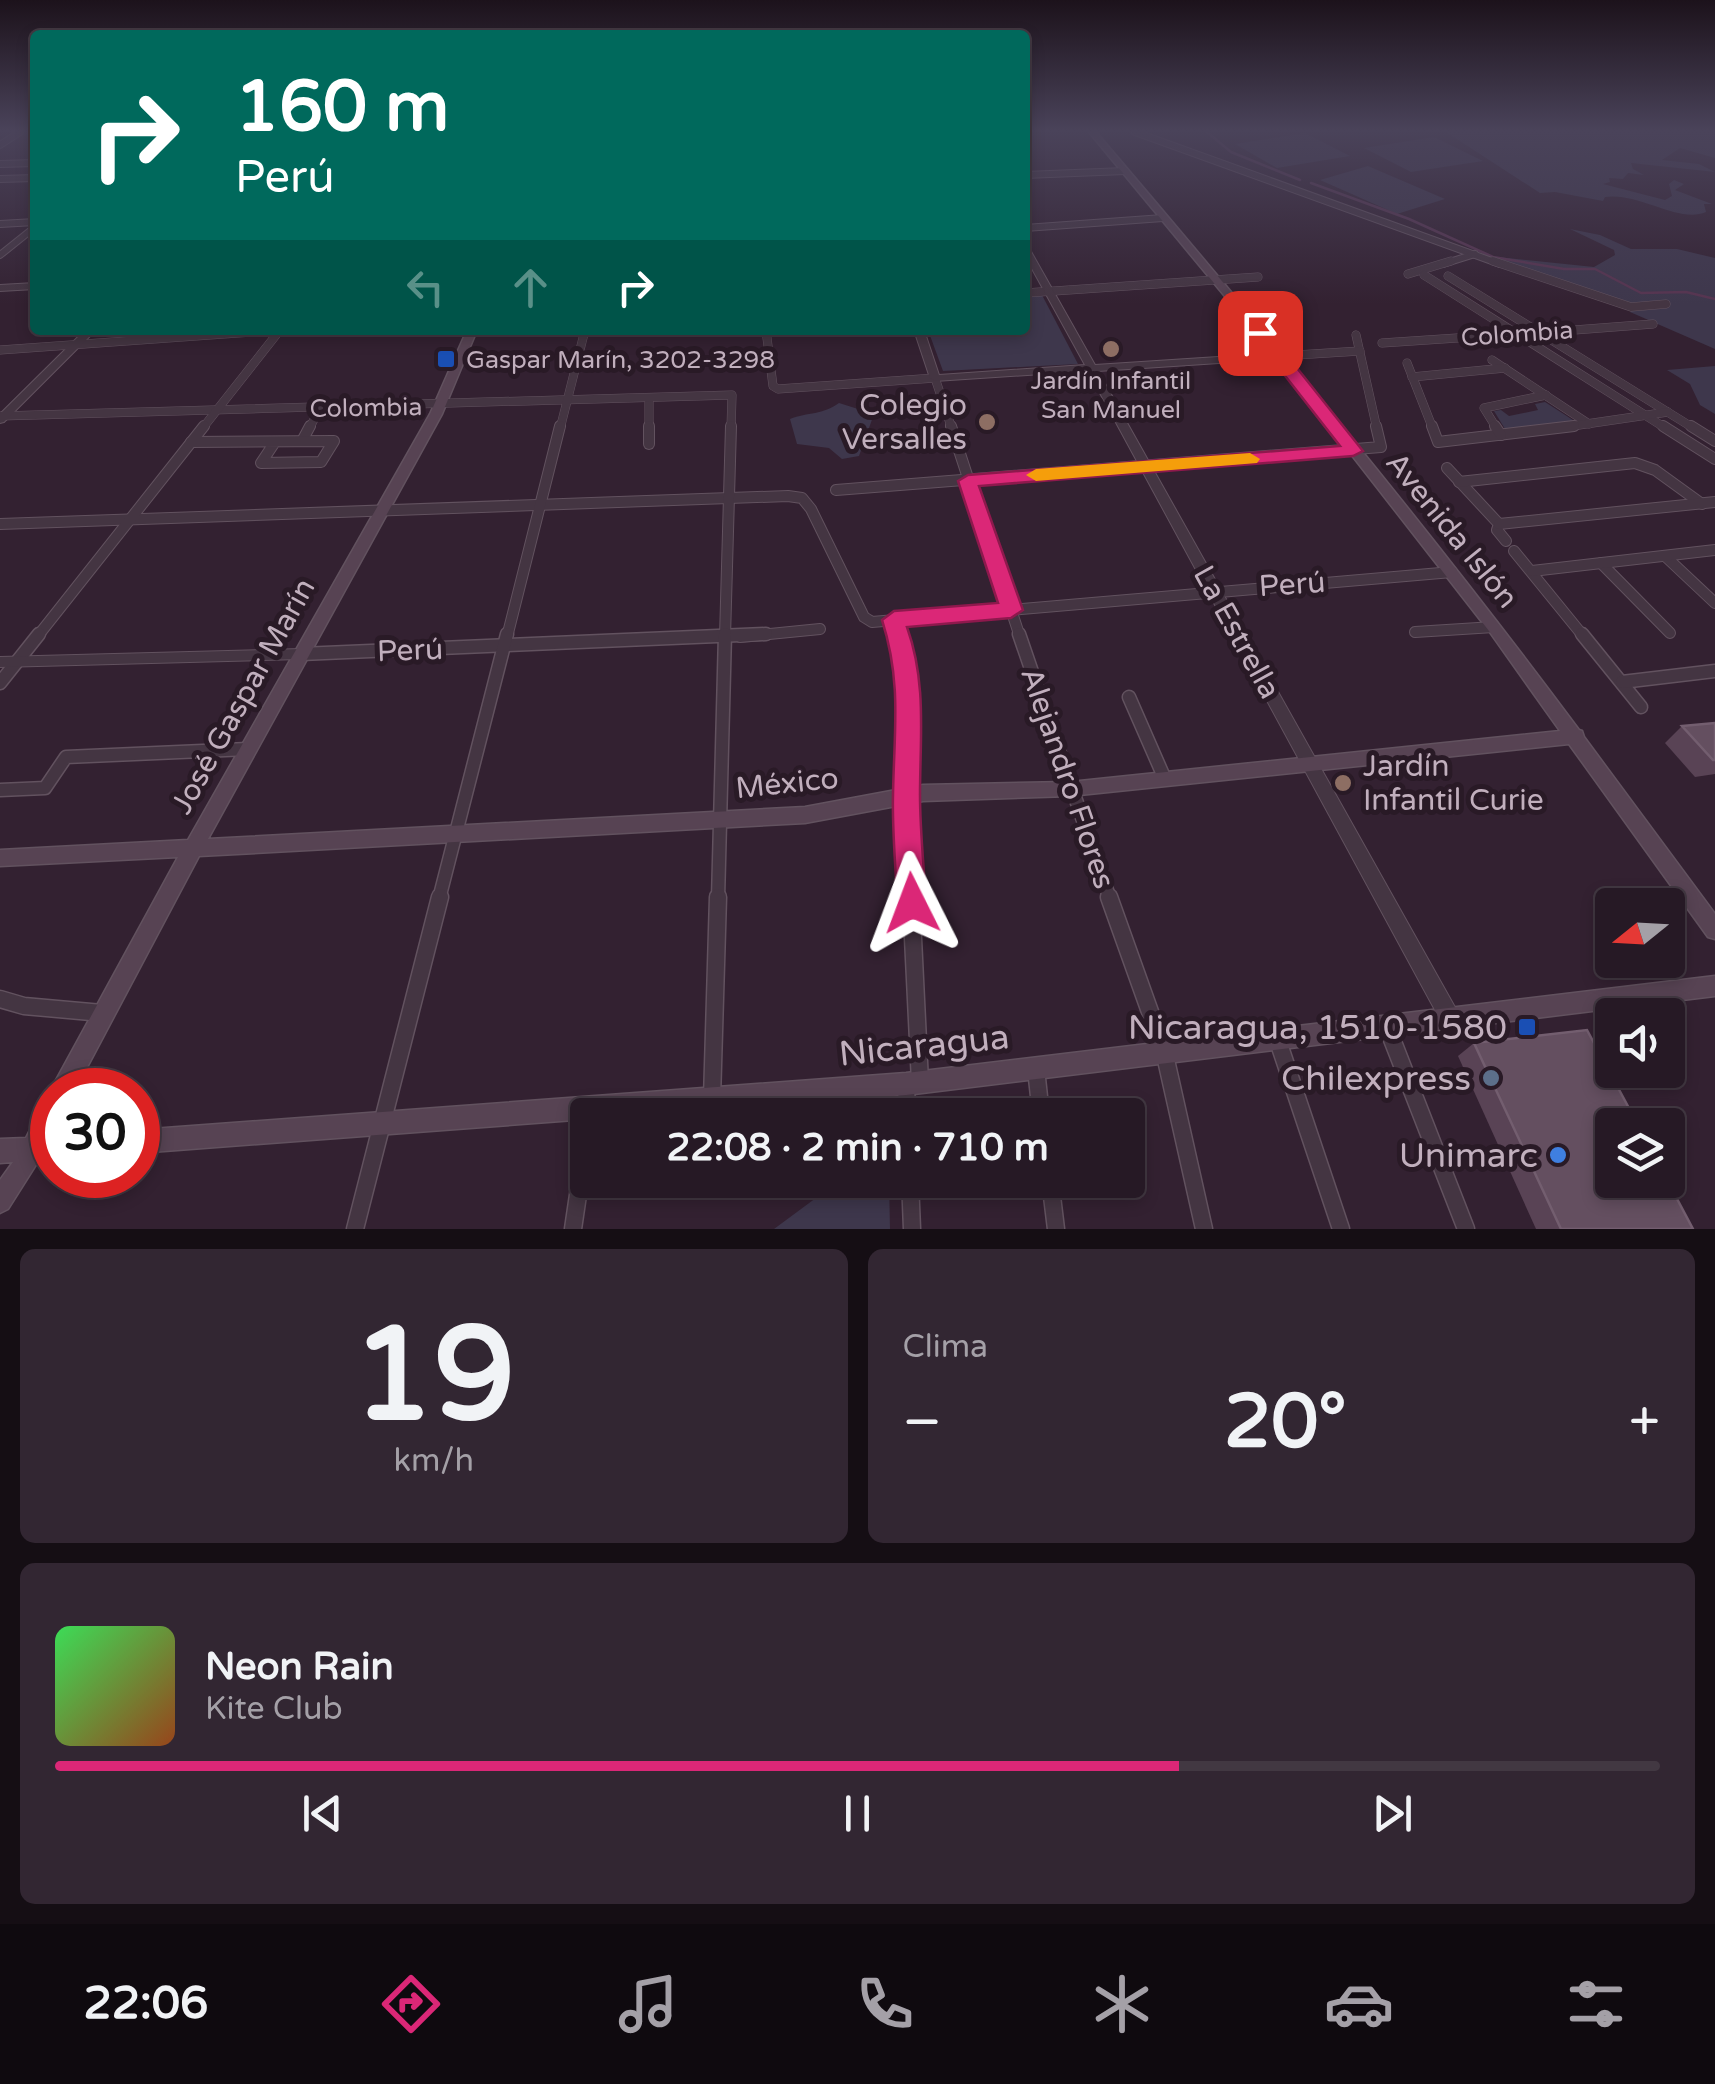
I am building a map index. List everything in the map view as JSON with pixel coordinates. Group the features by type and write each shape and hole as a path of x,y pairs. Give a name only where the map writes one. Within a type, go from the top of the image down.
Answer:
{"main road":[{"name":"Avenida Islón","path":"1139,189 1280,356 1452,572 1715,930"},
{"name":"José Gaspar Marín","path":"75,1068 440,405 470,335"},
{"name":"México","path":"0,858 805,815 906,796 1070,789 1576,736"},
{"name":"Nicaragua","path":"712,1098 913,1083 1715,986"},
{"name":"Nicaragua","path":"160,1140 384,1123 570,1118"},
{"path":"0,1150 30,1149"},
{"path":"0,1201 30,1165"}],"street":[{"path":"1295,189 1631,307 1666,304"},
{"path":"1030,228 1163,218"},
{"path":"0,224 30,224"},
{"path":"0,255 30,228"},
{"path":"1408,274 1475,254"},
{"name":"La Estrella","path":"1030,257 1449,1016"},
{"path":"1424,275 1715,458"},
{"path":"1448,276 1715,442"},
{"path":"1030,293 1258,278"},
{"path":"0,288 30,286"},
{"path":"1451,293 1469,290"},
{"name":"Colombia","path":"1382,342 1653,324"},
{"path":"836,490 1382,447 1356,334"},
{"path":"1,418 86,335"},
{"path":"0,350 206,335"},
{"path":"0,683 275,335"},
{"path":"355,1229 584,335"},
{"path":"767,335 775,388 1360,351"},
{"name":"Alejandro Flores","path":"920,335 1070,789 1164,1051 1204,1229"},
{"path":"1492,360 1589,424"},
{"path":"1407,363 1438,442 1668,412"},
{"path":"1412,377 1505,368"},
{"name":"Colombia","path":"1,418 732,395 727,500"},
{"path":"1501,435 1484,408 1546,395"},
{"path":"649,444 650,398"},
{"path":"302,442 320,408"},
{"path":"191,442 334,441 321,462 261,463 275,442"},
{"path":"1459,482 1635,463 1655,470 1709,503"},
{"path":"1447,468 1499,524"},
{"path":"0,524 802,498 864,617 872,622 894,620 906,657 911,716 906,796 913,1083 910,1098"},
{"path":"712,1098 727,500"},
{"path":"1499,524 1709,503"},
{"path":"1499,524 1497,530 1641,707"},
{"path":"1532,571 1715,550"},
{"path":"1665,556 1715,604"},
{"path":"1600,563 1670,633"},
{"name":"Perú","path":"894,620 1452,572"},
{"path":"1416,632 1494,627"},
{"name":"Perú","path":"0,662 725,638 820,629"},
{"path":"1622,682 1715,671"},
{"path":"1129,696 1164,777"},
{"path":"0,790 45,788 66,757 248,750"},
{"path":"0,999 24,1006 102,1013"},
{"path":"1386,1024 1466,1229"},
{"path":"1277,1038 1341,1229"},
{"path":"1036,1069 1040,1098"},
{"path":"573,1229 577,1198"},
{"path":"911,1198 912,1229"},
{"path":"1052,1198 1056,1229"}],"shaded area":[{"path":"1341,189 1422,189 1445,199 1397,214"},
{"path":"1534,189 1624,189 1665,200 1672,196 1670,189 1676,189 1712,204 1704,204 1706,212 1695,215 1618,197 1605,197 1603,201"},
{"path":"1570,229 1600,235 1631,249 1677,249 1715,258 1715,349 1630,312 1637,305 1488,256 1594,267 1615,255 1614,250"},
{"path":"1042,295 1078,364 943,371 930,335 1030,335 1030,296"},
{"path":"1715,366 1715,414 1700,405 1690,384 1667,370"},
{"path":"1545,402 1576,422 1505,429 1494,411 1501,410 1509,416 1538,410 1535,404"},
{"path":"839,403 874,414 859,456 842,459 829,448 797,444 790,419"},
{"path":"816,1198 889,1198 890,1229 774,1229"}],"building":[{"path":"1715,723 1715,760 1713,760 1682,726"},
{"name":"Unimarc","path":"1587,1030 1595,1045 1595,1088 1618,1088 1629,1108 1595,1108 1595,1198 1677,1198 1693,1229 1561,1229 1474,1043"}],"waterway":[{"path":"1328,189 1409,219 1493,257 1564,269 1595,269 1641,293 1686,292 1715,299"}],"slow traffic":[{"path":"1036,475 1250,459"}],"place":[{"name":"Jardín Infantil San Manuel","path":"1111,349"},
{"name":"Gaspar Marín, 3202-3298","path":"446,359"},
{"name":"Colegio Versalles","path":"987,422"},
{"name":"Jardín Infantil Curie","path":"1343,783"},
{"name":"Nicaragua, 1510-1580","path":"1527,1027"},
{"name":"Chilexpress","path":"1491,1078"},
{"name":"Unimarc","path":"1558,1155"}],"route":[{"path":"912,903 906,796 911,716 906,657 894,620 1011,610 968,481 1353,451 1260,333"}]}
